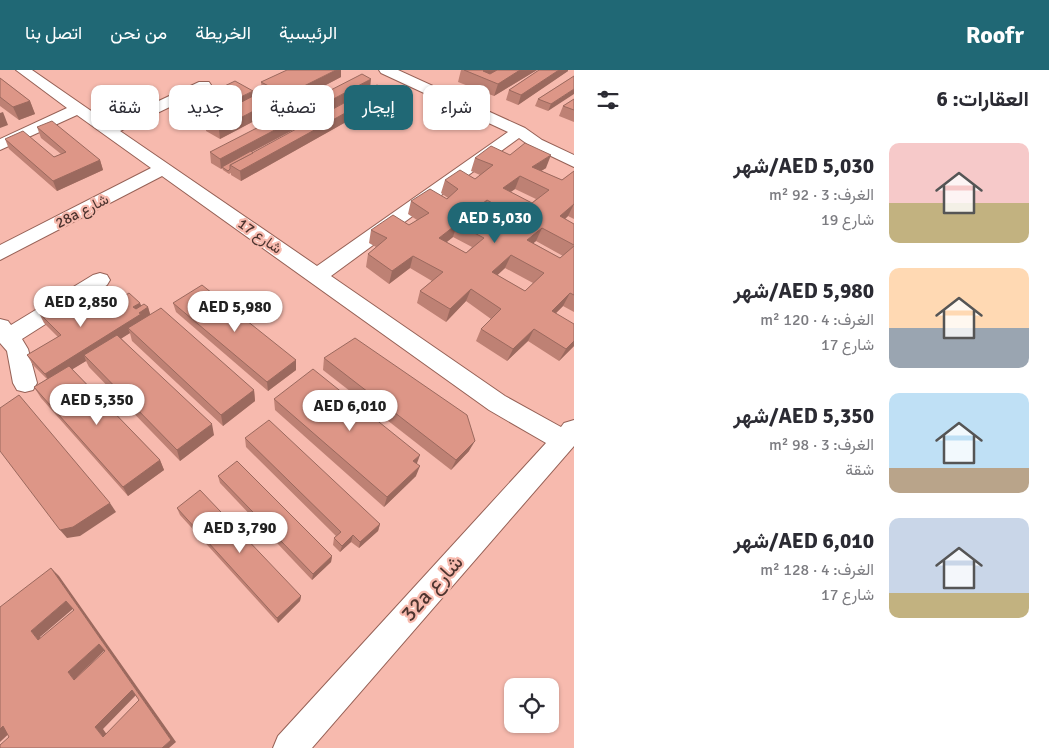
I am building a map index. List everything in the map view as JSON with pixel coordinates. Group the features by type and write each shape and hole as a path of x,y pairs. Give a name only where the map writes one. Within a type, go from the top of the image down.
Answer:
{"street":[{"path":"386,70 521,133 536,143 574,162"},
{"name":"شارع 17","path":"36,74 91,118"},
{"path":"0,145 78,109"},
{"name":"شارع 17","path":"109,130 497,403 518,426 563,441"},
{"path":"316,276 521,133 537,137 574,153"},
{"name":"28a شارع","path":"0,253 163,168"},
{"path":"25,383 17,349 4,332 100,280"},
{"name":"32a شارع","path":"290,748 563,441"}],"building":[{"path":"287,70 336,70 306,85 267,85 261,82"},
{"path":"464,70 484,70 490,74 497,70 520,70 498,84"},
{"path":"539,70 559,70 521,95 509,90"},
{"path":"362,74 371,79 360,85 344,85 344,93 334,99 334,88"},
{"path":"574,76 574,89 551,104 538,99"},
{"path":"0,78 30,101 13,107 0,97"},
{"path":"235,81 252,90 252,91 242,96 242,85 227,85"},
{"path":"252,97 252,112 242,117 242,102"},
{"path":"574,99 574,110 563,106"},
{"path":"344,103 344,114 334,119 334,108"},
{"path":"52,121 100,160 53,181 5,139 23,131 54,157 66,152 37,127"},
{"path":"253,130 275,130 220,159 210,152"},
{"path":"294,130 314,130 240,171 230,165"},
{"path":"525,143 551,155 532,167 562,180 574,171 574,204 560,216 574,224 574,245 542,228 527,240 560,258 574,246 574,295 570,293 552,311 574,324 574,341 566,349 534,329 513,349 481,329 501,309 471,289 450,309 420,291 443,272 413,256 392,271 368,254 387,238 371,230 393,215 409,225 429,213 411,201 430,189 447,199 458,189 445,180 460,170 475,179 493,165 475,158 491,146 510,155","holes":["520,176 549,190 532,203 503,188","487,200 514,215 501,225 474,210","457,224 484,238 466,253 439,238","511,255 544,273 525,291 492,272"]},
{"path":"251,151 253,153 230,165 228,171 222,167"},
{"path":"202,285 296,360 267,382 173,303"},
{"path":"129,293 140,303 133,307 136,309 144,304 148,307 139,313 141,314 45,374 27,355 61,335 39,313 72,294 94,315"},
{"path":"161,308 254,390 221,415 128,328"},
{"path":"117,335 212,424 177,450 84,355"},
{"path":"355,338 467,415 475,441 456,460 324,358"},
{"path":"69,366 160,460 123,487 34,387"},
{"path":"313,369 420,455 413,461 420,466 387,497 274,399"},
{"path":"19,395 110,503 73,527 60,530 0,451 0,408"},
{"path":"269,420 380,524 360,542 353,535 342,546 334,538 341,532 245,438"},
{"path":"237,461 332,556 313,574 218,476"},
{"path":"200,490 301,596 277,618 177,508"},
{"path":"51,568 171,740 162,748 0,748 0,745 9,737 3,726 0,729 0,607","holes":["66,601 74,610 38,640 31,631","99,644 105,651 74,680 68,672","132,690 139,700 103,737 95,727"]}]}
